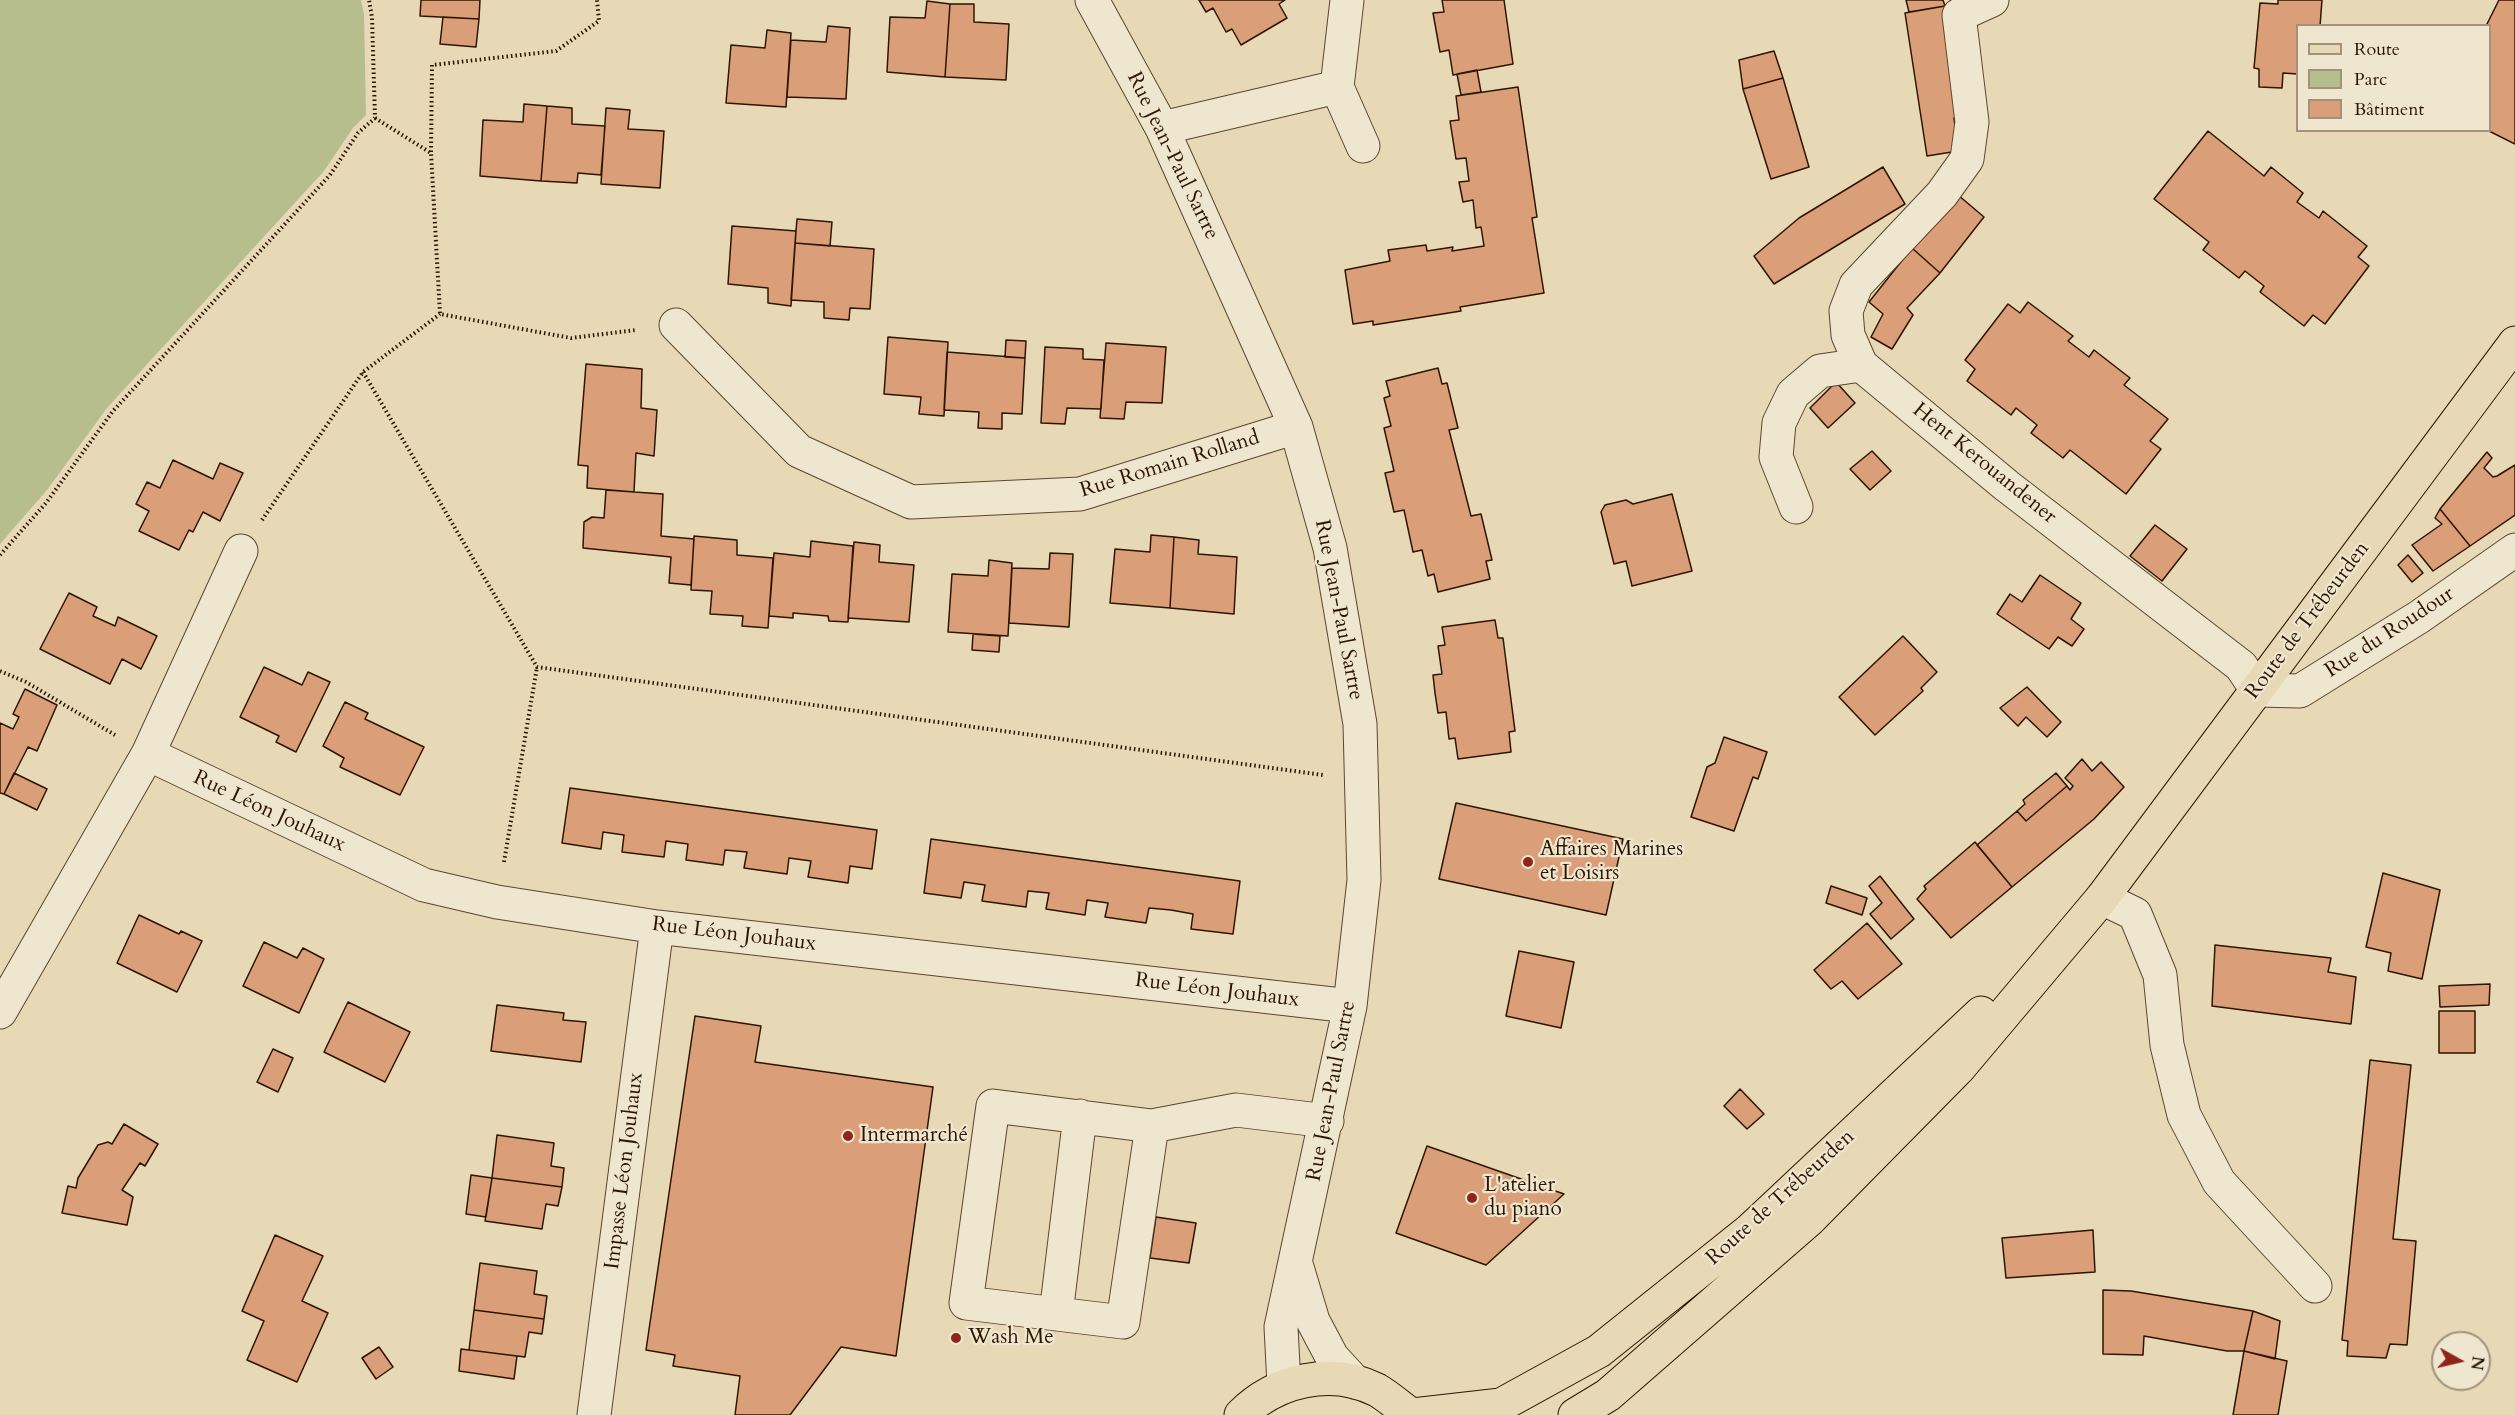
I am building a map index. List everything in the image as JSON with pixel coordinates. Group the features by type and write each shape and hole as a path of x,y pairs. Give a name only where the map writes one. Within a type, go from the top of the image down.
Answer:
{"main road":[{"name":"Route de Trébeurden","path":"1575,1415 1608,1395 1810,1219 1958,1069 2102,898 2515,343"},
{"name":"Route de Trébeurden","path":"1412,1415 1501,1405 1599,1352 1749,1231 2102,898"},
{"path":"1241,1415 1255,1401 1284,1385 1308,1379 1332,1378 1355,1382 1378,1391 1412,1415"}],"street":[{"name":"Rue Jean-Paul Sartre","path":"1092,0 1162,128 1296,427 1330,548 1360,724 1364,880 1350,1006 1281,1327 1284,1385"},
{"path":"1347,0 1336,87 1363,146"},
{"path":"1797,507 1776,457 1779,423 1793,394 1820,371 1861,365 1848,335 1846,311 1856,285 1942,194 1967,159 1972,122 1959,15 1992,0"},
{"path":"1162,128 1336,87"},
{"name":"Rue Romain Rolland","path":"675,325 799,451 911,502 1080,494 1296,427"},
{"name":"Hent Kerouandener","path":"1861,365 2007,486 2241,666 2257,690"},
{"name":"Rue du Roudour","path":"2257,690 2300,691 2419,617 2515,550"},
{"path":"0,1012 148,754 241,551"},
{"name":"Rue Léon Jouhaux","path":"148,754 424,885 497,902 657,927 1350,1006"},
{"path":"2102,898 2135,914 2160,975 2167,1045 2184,1115 2219,1182 2315,1286"},
{"name":"Impasse Léon Jouhaux","path":"594,1415 657,927"},
{"path":"1152,1126 1123,1322 966,1303 993,1106 1152,1126 1236,1110 1327,1121"},
{"path":"1056,1314 1080,1116"},
{"name":"Rue Jean-Paul Sartre","path":"1296,1263 1313,1321 1332,1357 1355,1382"}],"path":[{"path":"369,0 372,17 375,118"},
{"path":"440,314 432,153 432,65 556,51 599,21 597,0"},
{"path":"375,118 432,153"},
{"path":"0,555 46,503 113,411 330,175 358,133 375,118"},
{"path":"241,551 363,372 440,314 571,338 675,325"},
{"path":"363,372 537,667 497,902"},
{"path":"537,667 1362,780"},
{"path":"0,671 26,682 148,754"}],"green space":[{"path":"0,0 361,0 364,14 366,115 353,128 324,171 107,408 47,490 0,544"}],"building":[{"path":"421,0 480,0 479,19 420,16"},
{"path":"1199,0 1285,0 1279,4 1287,18 1241,45 1232,29 1226,32 1213,8 1206,12"},
{"path":"1442,0 1504,0 1513,64 1453,75 1449,50 1440,52 1433,13 1444,12"},
{"path":"1906,0 1943,0 1945,6 1909,12"},
{"path":"2278,0 2322,0 2320,24 2296,24 2296,74 2283,73 2282,88 2259,87 2259,69 2254,68 2260,3 2278,4"},
{"path":"2499,0 2515,0 2515,144 2491,132 2491,24 2487,24"},
{"path":"927,1 950,4 945,77 887,72 890,17 925,18"},
{"path":"950,4 974,4 974,22 1009,24 1006,80 945,77"},
{"path":"1945,6 1962,116 1954,118 1958,151 1927,156 1905,13"},
{"path":"443,17 479,19 476,47 440,44"},
{"path":"828,26 850,28 846,99 787,97 791,40 826,42"},
{"path":"767,30 791,33 786,107 726,103 731,45 765,48"},
{"path":"1774,51 1783,78 1743,89 1739,60"},
{"path":"1477,70 1481,92 1461,95 1457,74"},
{"path":"1783,78 1809,167 1771,179 1743,89"},
{"path":"1518,87 1537,217 1532,218 1544,293 1460,307 1461,311 1373,325 1373,321 1353,324 1345,270 1390,261 1388,250 1426,245 1427,251 1453,247 1452,251 1484,246 1481,227 1476,228 1473,200 1463,202 1459,182 1469,181 1466,158 1456,159 1450,121 1459,120 1456,96"},
{"path":"524,104 547,106 541,181 480,176 483,120 523,122"},
{"path":"547,106 572,108 572,124 605,126 601,175 578,173 577,183 541,181"},
{"path":"606,108 630,110 628,129 664,131 660,188 601,184"},
{"path":"2208,131 2264,176 2271,167 2303,193 2297,202 2319,218 2323,211 2367,246 2358,257 2369,266 2325,324 2313,315 2304,326 2260,292 2264,286 2245,271 2239,278 2203,250 2209,242 2154,199"},
{"path":"1883,167 1905,204 1774,284 1754,256 1799,218"},
{"path":"1958,195 1984,217 1940,273 1912,248"},
{"path":"797,219 832,222 830,246 795,243"},
{"path":"732,226 796,231 791,306 768,303 768,288 728,284"},
{"path":"795,243 874,249 870,309 850,308 849,320 824,318 824,302 791,300"},
{"path":"1912,248 1940,273 1907,308 1913,315 1892,349 1871,337 1883,314 1869,302"},
{"path":"2028,302 2073,336 2068,341 2089,357 2094,350 2130,378 2124,385 2168,419 2150,441 2161,449 2126,494 2070,450 2063,458 2031,433 2037,425 2016,408 2011,415 1967,381 1975,369 1965,360 2008,304 2020,313"},
{"path":"888,337 948,342 944,416 919,414 921,397 884,394"},
{"path":"1006,340 1026,341 1025,358 1005,357"},
{"path":"1106,343 1166,347 1162,403 1126,402 1124,419 1100,418"},
{"path":"1045,347 1083,349 1083,359 1104,360 1101,409 1067,408 1065,424 1041,423"},
{"path":"947,352 1025,358 1022,414 1002,413 1002,429 978,428 979,412 944,410"},
{"path":"586,364 642,369 641,408 657,410 654,456 636,453 634,492 587,488 588,466 578,465"},
{"path":"1438,368 1442,384 1447,383 1458,428 1449,430 1471,516 1481,514 1492,560 1486,561 1490,579 1438,592 1434,574 1428,576 1422,550 1413,552 1404,510 1394,512 1385,473 1394,471 1384,428 1391,426 1384,398 1390,396 1386,381"},
{"path":"1836,382 1855,403 1828,428 1810,408"},
{"path":"1872,451 1891,471 1870,490 1850,469"},
{"path":"2487,452 2492,458 2484,468 2493,477 2515,465 2515,515 2470,546 2440,509"},
{"path":"173,460 213,479 220,463 243,473 220,521 203,512 193,532 189,530 179,550 139,531 149,511 136,504 147,482 160,488"},
{"path":"606,490 663,494 661,536 694,539 691,585 669,583 671,557 583,548 584,522 592,517 604,518"},
{"path":"1672,494 1692,571 1632,586 1626,561 1614,564 1601,512 1605,505 1626,500 1633,504"},
{"path":"2440,509 2470,546 2433,571 2412,545 2442,524 2435,518"},
{"path":"2155,525 2187,549 2162,581 2130,556"},
{"path":"1151,535 1174,537 1170,608 1110,603 1115,549 1150,552"},
{"path":"694,536 737,540 737,555 773,558 768,628 742,626 743,616 710,614 712,591 691,590"},
{"path":"1174,537 1199,540 1198,554 1237,557 1234,614 1170,608"},
{"path":"811,541 853,546 848,622 829,621 828,616 793,613 793,618 769,616 774,553 810,557"},
{"path":"854,542 880,545 879,562 914,565 909,622 848,618"},
{"path":"1050,553 1073,554 1069,627 1009,623 1012,568 1049,569"},
{"path":"2408,555 2423,573 2412,582 2398,565"},
{"path":"989,560 1012,563 1008,636 948,632 952,574 988,576"},
{"path":"2040,575 2081,603 2071,619 2084,629 2072,646 2058,637 2049,649 1997,614 2010,594 2022,602"},
{"path":"69,593 97,607 93,616 115,626 118,617 157,636 141,669 122,659 110,684 40,649"},
{"path":"1495,620 1498,638 1503,638 1515,731 1509,732 1511,752 1458,759 1455,738 1449,739 1446,712 1438,713 1435,693 1433,675 1442,674 1438,646 1445,645 1442,627"},
{"path":"973,634 1000,636 999,652 972,650"},
{"path":"1903,636 1937,672 1921,688 1923,691 1875,735 1839,697"},
{"path":"264,667 302,685 308,672 330,682 296,752 276,742 279,736 240,717"},
{"path":"2027,687 2061,722 2047,737 2026,717 2018,726 2000,708"},
{"path":"25,689 57,705 37,751 28,747 4,794 0,793 0,723 13,729 19,717 13,714"},
{"path":"345,702 368,713 365,719 424,747 400,795 340,767 344,758 323,746"},
{"path":"1724,737 1767,752 1758,779 1753,777 1734,831 1691,817 1707,767 1715,763"},
{"path":"2082,759 2092,771 2101,762 2124,787 2094,819 2012,887 1977,845 2017,811 2026,821 2067,786 2070,790 2073,786 2065,778"},
{"path":"14,773 47,789 37,810 4,794"},
{"path":"2056,773 2067,786 2026,821 2017,811 2025,804 2023,800"},
{"path":"570,788 877,830 872,869 850,866 848,883 808,877 811,861 789,858 787,874 744,868 747,852 725,850 723,865 686,860 688,844 666,841 664,857 622,852 624,835 603,832 601,849 562,843"},
{"path":"1456,803 1623,839 1606,915 1439,879"},
{"path":"931,839 1240,881 1233,934 1191,929 1193,914 1171,910 1149,908 1146,923 1105,917 1108,903 1087,900 1085,915 1046,909 1049,893 1028,891 1026,907 982,901 985,885 964,882 961,898 924,893"},
{"path":"1975,842 2012,887 1951,938 1917,899 1926,889 1924,886"},
{"path":"2383,873 2440,890 2422,979 2388,971 2391,953 2366,947"},
{"path":"1880,876 1914,919 1891,939 1870,914 1882,903 1869,886"},
{"path":"1831,886 1867,898 1862,915 1826,903"},
{"path":"139,915 179,934 181,931 202,941 177,992 117,963"},
{"path":"1867,923 1902,964 1858,999 1842,981 1831,989 1814,970"},
{"path":"264,942 297,958 303,948 324,959 299,1013 243,986"},
{"path":"2215,945 2331,958 2328,972 2356,977 2351,1024 2212,1006"},
{"path":"1519,951 1574,962 1561,1028 1506,1016"},
{"path":"2490,984 2489,1005 2440,1007 2439,986"},
{"path":"348,1002 410,1032 385,1082 324,1052"},
{"path":"497,1005 564,1013 563,1020 586,1022 581,1062 491,1051"},
{"path":"2439,1011 2475,1011 2475,1053 2439,1053"},
{"path":"695,1016 761,1026 755,1062 933,1087 896,1356 841,1347 790,1415 735,1415 740,1376 673,1366 675,1355 646,1350"},
{"path":"273,1049 293,1058 278,1092 257,1082"},
{"path":"2370,1060 2411,1065 2393,1239 2416,1241 2407,1345 2390,1344 2386,1358 2347,1356 2348,1341 2342,1340"},
{"path":"1740,1089 1764,1114 1747,1129 1724,1106"},
{"path":"124,1124 158,1144 145,1166 140,1163 122,1190 133,1197 127,1225 62,1213 68,1186 76,1188 78,1178 98,1145 108,1142 112,1144"},
{"path":"497,1135 554,1143 551,1166 564,1168 562,1187 492,1178"},
{"path":"1427,1146 1564,1194 1486,1265 1396,1233"},
{"path":"471,1175 492,1178 486,1217 466,1214"},
{"path":"492,1178 562,1187 558,1206 546,1204 542,1229 485,1221"},
{"path":"1156,1217 1196,1223 1189,1263 1150,1258"},
{"path":"2093,1230 2095,1272 2006,1278 2002,1238"},
{"path":"275,1235 323,1256 302,1301 328,1313 297,1382 247,1360 264,1321 242,1311"},
{"path":"480,1263 537,1271 534,1294 547,1296 544,1319 474,1310"},
{"path":"2103,1290 2131,1291 2253,1311 2244,1351 2227,1351 2144,1336 2143,1355 2103,1354"},
{"path":"474,1310 544,1319 542,1334 529,1332 525,1357 469,1350"},
{"path":"2253,1311 2280,1321 2275,1359 2244,1351"},
{"path":"379,1347 393,1367 376,1379 362,1358"},
{"path":"461,1349 517,1356 514,1379 459,1371"},
{"path":"2244,1351 2287,1361 2278,1415 2233,1415"}],"place":[{"name":"Affaires Marines et Loisirs","path":"1528,862"},
{"name":"Intermarché","path":"848,1136"},
{"name":"L'atelier du piano","path":"1472,1198"},
{"name":"Wash Me","path":"956,1338"}]}
